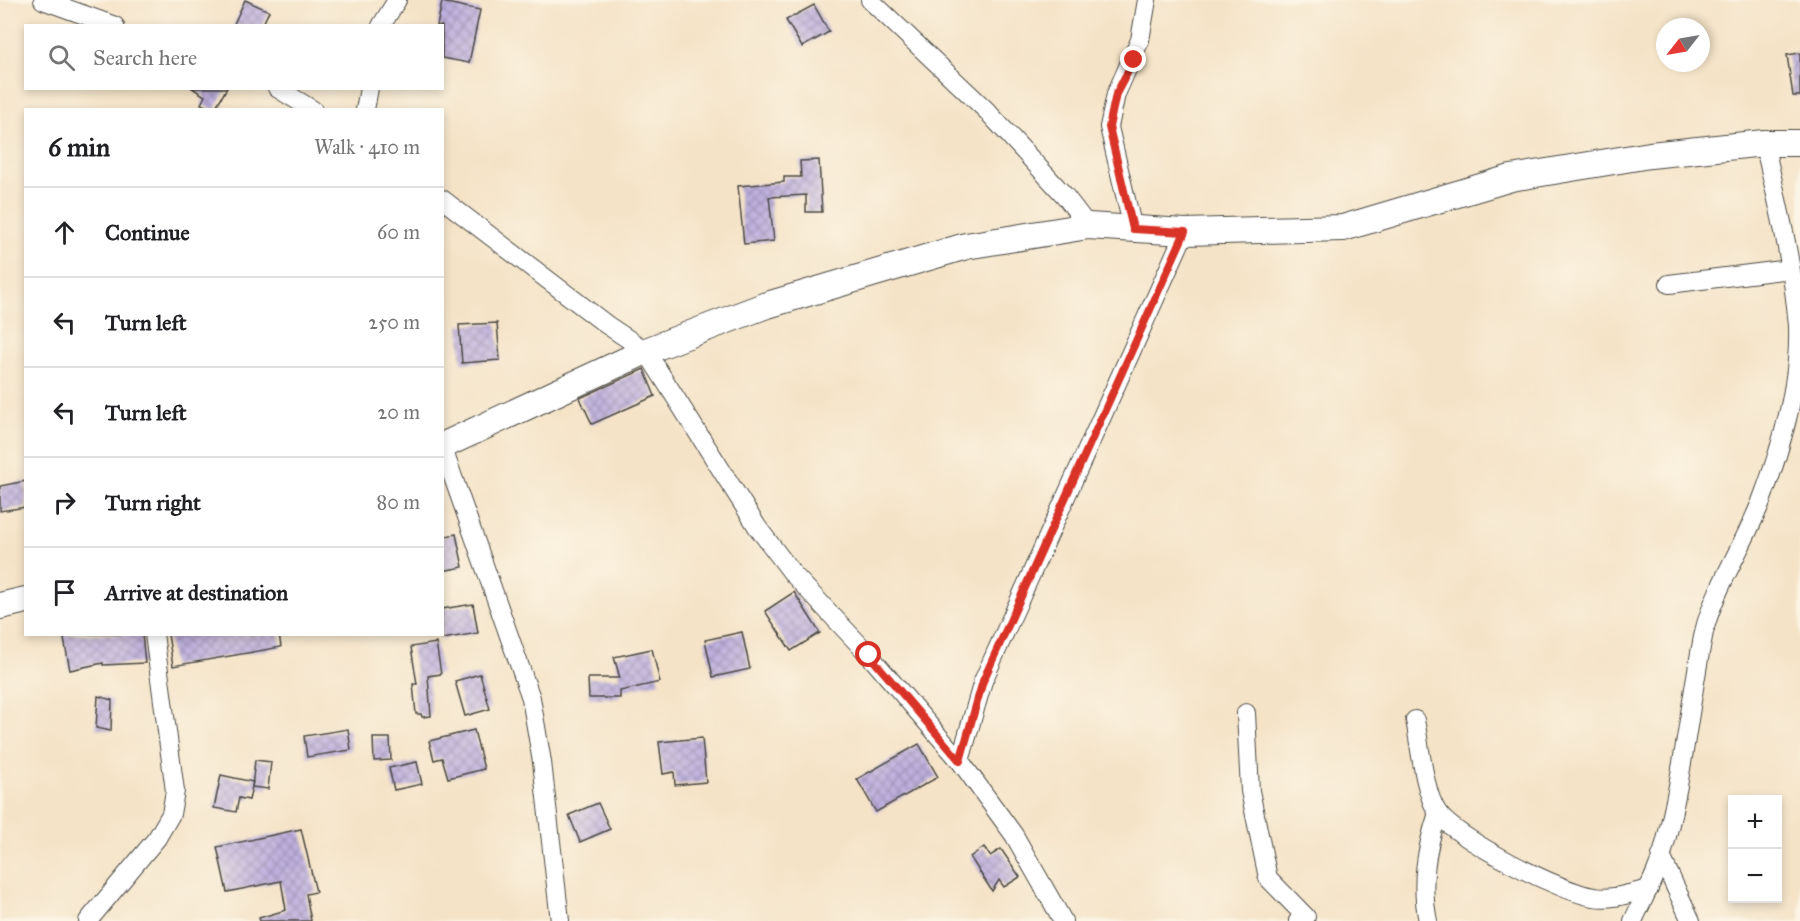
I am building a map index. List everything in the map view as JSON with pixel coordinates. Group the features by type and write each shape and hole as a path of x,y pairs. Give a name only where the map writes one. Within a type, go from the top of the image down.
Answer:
{"main road":[{"path":"444,445 646,351 764,306 966,246 1088,226 1185,232 1343,228 1511,178 1650,155 1764,143 1800,143"},
{"path":"0,606 24,600"}],"street":[{"path":"43,0 109,24"},
{"path":"382,24 397,0"},
{"path":"870,0 986,110 1065,196 1088,226"},
{"path":"1133,229 1109,127 1116,94 1140,40 1146,0"},
{"path":"281,90 310,108"},
{"path":"365,108 369,90"},
{"path":"1632,921 1661,856 1686,745 1705,628 1752,526 1783,433 1795,376 1798,328 1790,269 1764,143"},
{"path":"444,201 607,325 646,351 758,528 793,574 869,655 960,761 1014,836 1062,921"},
{"path":"960,761 983,681 1185,232"},
{"path":"1669,284 1790,269"},
{"path":"444,452 531,698 542,762 560,921"},
{"path":"88,921 135,866 171,814 175,791 154,636"},
{"path":"1246,713 1250,791 1268,878 1308,920"},
{"path":"1415,720 1431,800 1438,813 1451,826 1569,890 1595,898 1614,897 1648,889"},
{"path":"1428,921 1423,899 1425,867 1430,837 1438,813"},
{"path":"1661,856 1691,921"}],"building":[{"path":"245,0 269,11 263,24 234,24"},
{"path":"442,2 480,10 469,63 444,58 444,24 437,24"},
{"path":"814,5 829,32 802,47 786,20"},
{"path":"1800,53 1800,96 1793,96 1787,55"},
{"path":"195,90 226,90 215,108 201,104 205,96"},
{"path":"819,160 822,212 806,212 806,195 769,197 774,241 744,244 738,186 784,182 784,177 801,177 800,161"},
{"path":"497,323 500,360 462,363 459,325"},
{"path":"644,369 655,396 592,424 580,398"},
{"path":"24,481 24,507 0,511 0,486"},
{"path":"456,534 463,567 444,571 444,537"},
{"path":"794,592 820,633 791,651 765,611"},
{"path":"473,604 478,633 442,639 444,609"},
{"path":"742,632 750,669 713,677 705,640"},
{"path":"63,636 142,636 145,663 103,665 103,663 70,670"},
{"path":"168,636 279,636 281,647 173,666"},
{"path":"436,643 441,674 428,676 431,716 422,717 421,714 416,714 413,684 417,684 411,647"},
{"path":"652,649 660,682 620,691 620,698 589,698 588,678 620,678 614,657"},
{"path":"480,674 490,709 465,716 455,681"},
{"path":"98,696 112,700 111,731 96,728"},
{"path":"348,729 351,750 307,757 304,736"},
{"path":"474,730 484,769 448,778 442,758 434,760 429,741"},
{"path":"373,738 390,738 391,760 374,761"},
{"path":"702,738 706,782 675,785 674,772 663,774 659,742"},
{"path":"919,744 938,777 876,812 857,779"},
{"path":"255,760 271,762 268,789 252,787"},
{"path":"417,762 422,784 394,790 389,768"},
{"path":"221,775 253,782 249,800 239,798 236,812 214,808"},
{"path":"598,803 610,829 580,842 569,815"},
{"path":"301,829 316,892 306,894 311,921 260,921 259,918 286,910 281,881 227,892 217,847"},
{"path":"984,847 990,856 1001,849 1020,877 1004,887 999,880 992,891 970,857"}],"route":[{"path":"869,655 960,761 983,681 1185,232 1133,229 1122,171 1109,127 1116,94 1134,60"}]}
